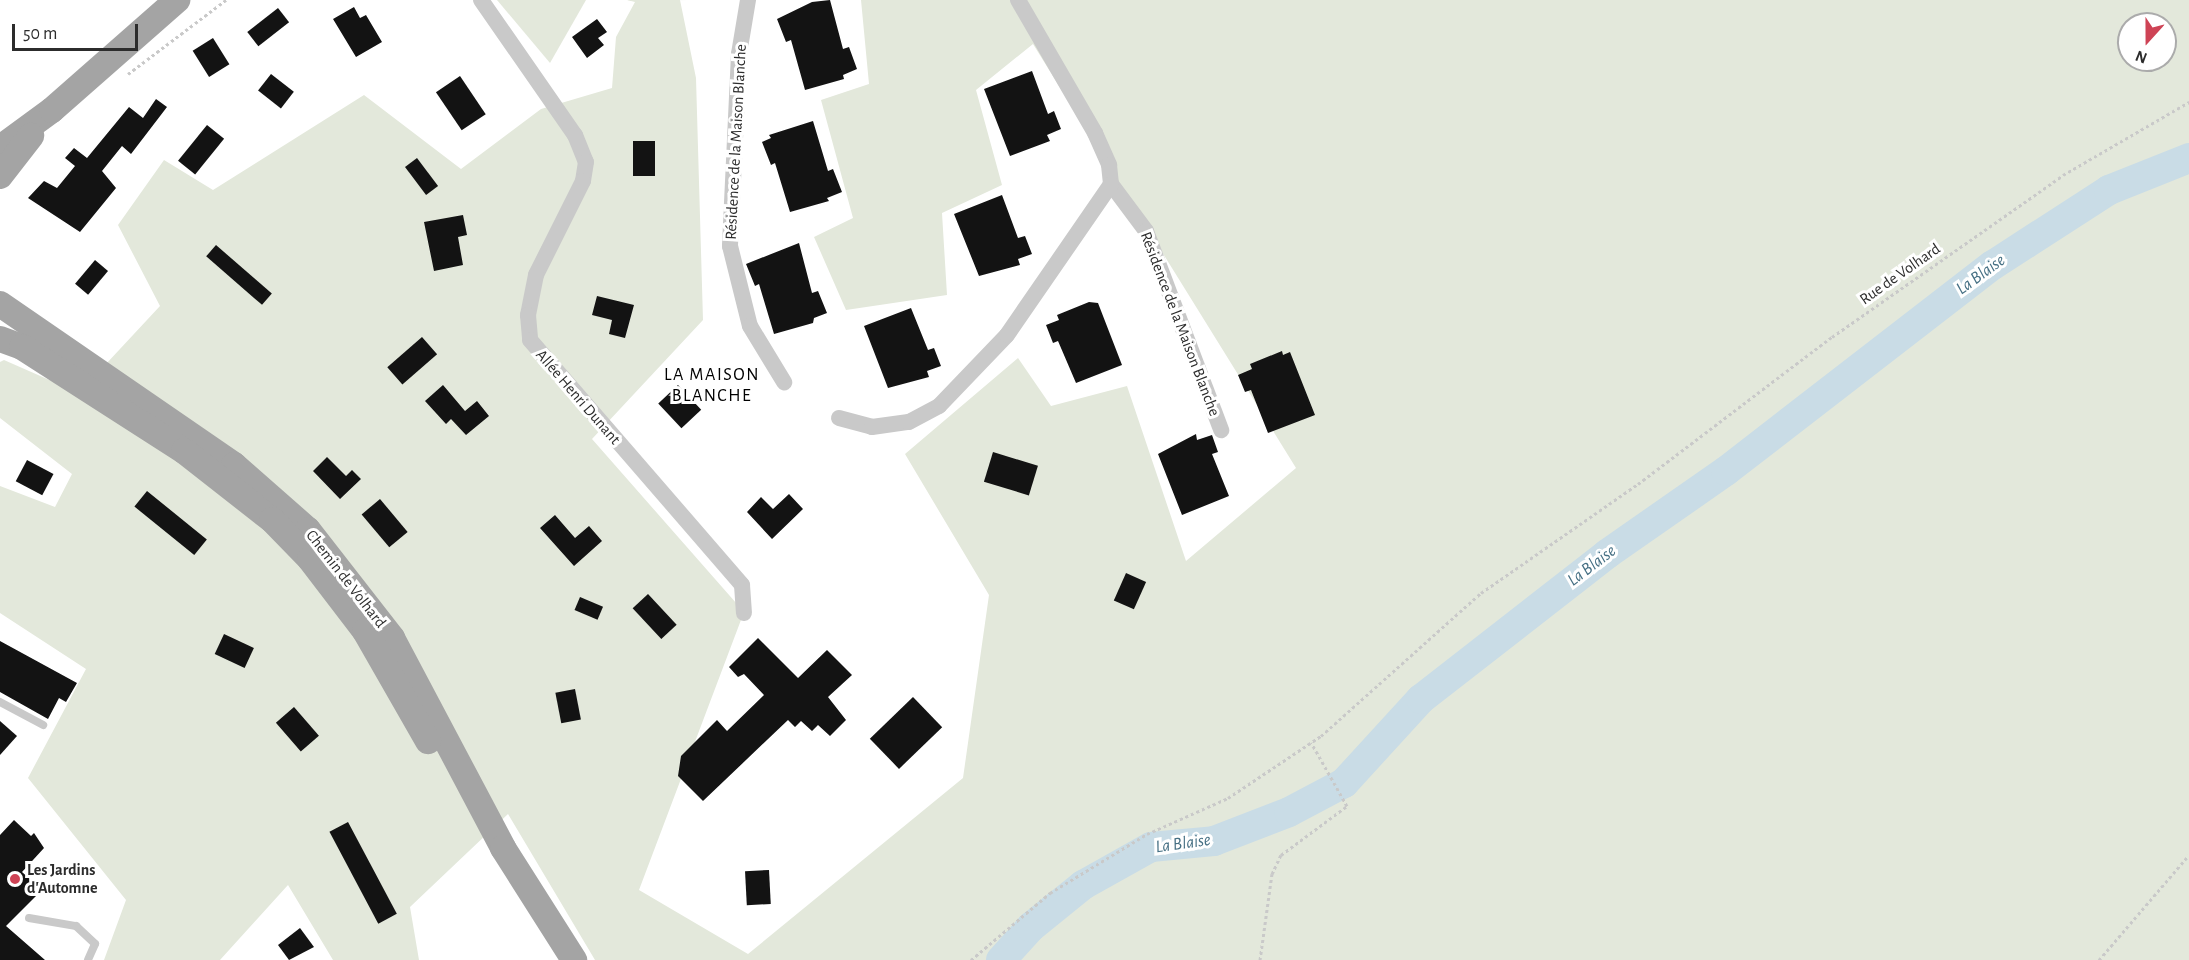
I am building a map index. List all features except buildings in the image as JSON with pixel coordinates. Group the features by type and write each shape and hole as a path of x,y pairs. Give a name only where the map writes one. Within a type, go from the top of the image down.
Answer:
{"main road":[{"path":"0,148 52,110 177,0"},
{"path":"0,176 52,110"},
{"name":"Chemin de Volhard","path":"0,304 234,465 315,538 392,638 503,848 574,960"},
{"name":"Chemin de Volhard","path":"0,339 21,347 184,451 237,489 310,560 381,657 502,877 554,960"}],"street":[{"name":"Allée Henri Dunant","path":"481,0 575,135 586,162 583,181 536,274 528,315 530,340 742,585 744,613"},
{"name":"Résidence de la Maison Blanche","path":"748,0 740,54 730,246 750,326 784,382"},
{"path":"839,418 872,427 909,422 939,406 1007,334 1111,184 1109,165 1095,133 1018,0"},
{"name":"Résidence de la Maison Blanche","path":"1111,184 1146,231 1221,430"}],"lane":[{"path":"0,702 43,725"},
{"path":"29,918 76,926 95,944 88,960"}],"path":[{"path":"128,74 226,0"},
{"name":"Rue de Volhard","path":"971,960 1050,893 1147,834 1228,798 1311,742 1481,592 1638,484 1832,337 2044,189 2189,102"},
{"path":"1260,960 1272,874 1281,855 1347,806 1311,742"},
{"path":"2099,960 2189,855"}],"shaded area":[{"path":"497,0 586,0 550,63"},
{"path":"627,0 680,0 696,78 703,320 592,439 744,612 639,890 748,954 963,778 989,595 905,454 1018,358 1051,406 1127,386 1186,561 1296,468 1033,44 976,90 1002,185 942,213 947,295 846,310 814,237 853,218 821,100 869,84 861,0 2189,0 2189,960 595,960 508,814 410,907 419,960 333,960 288,885 220,960 104,960 126,900 28,778 86,669 0,613 0,486 55,507 72,474 0,418 0,362 4,360 79,393 160,306 118,225 164,160 213,190 364,95 461,169 541,109 612,88 616,37 635,2"}],"waterway":[{"name":"La Blaise","path":"1001,960 1031,927 1083,885 1151,847 1214,841 1289,812 1344,783 1421,699 1607,554 1726,471 1993,265 2109,190 2189,158"}],"place":[{"name":"Les Jardins d'Automne","path":"15,879"}],"district":[{"name":"LA MAISON BLANCHE","path":"712,386"}]}
